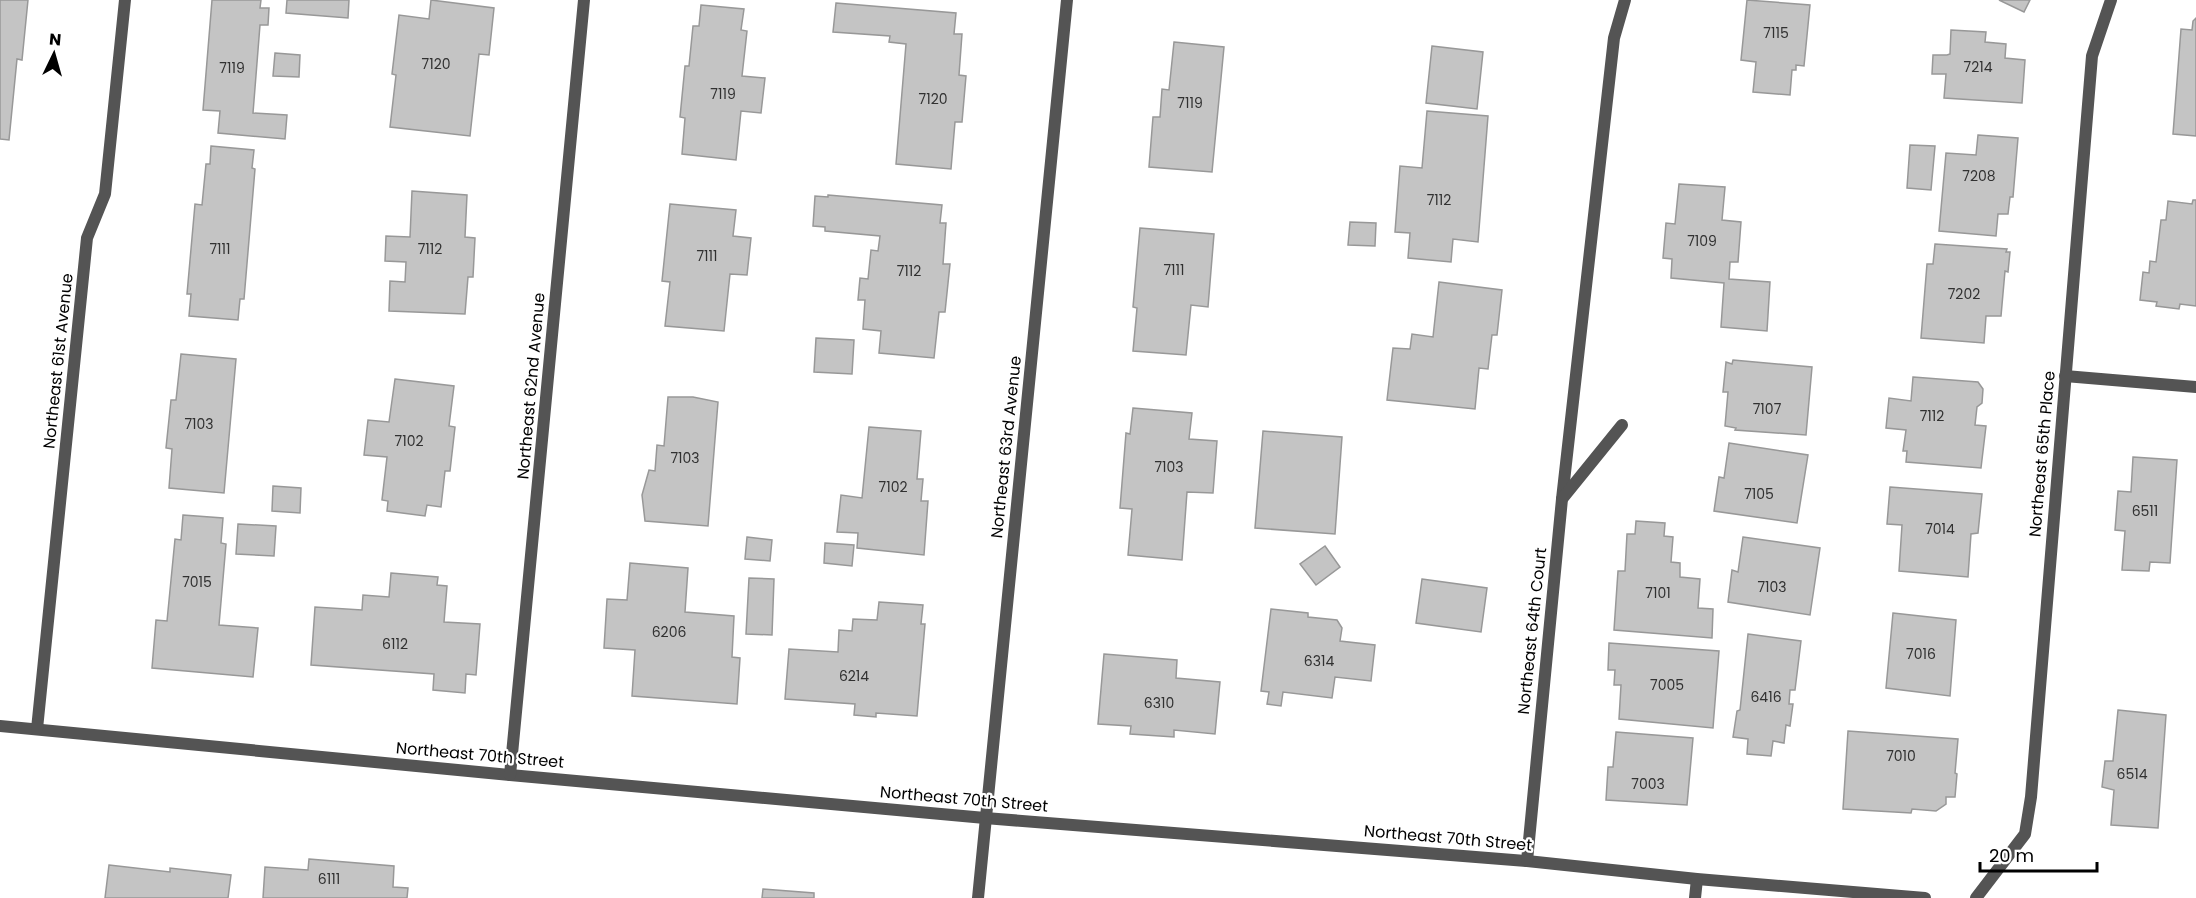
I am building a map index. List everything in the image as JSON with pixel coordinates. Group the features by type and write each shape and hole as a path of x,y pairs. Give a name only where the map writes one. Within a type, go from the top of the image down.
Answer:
{"street":[{"name":"Northeast 61st Avenue","path":"37,729 87,238 105,194 125,0"},
{"name":"Northeast 62nd Avenue","path":"510,775 584,0"},
{"name":"Northeast 63rd Avenue","path":"978,898 1067,0"},
{"name":"Northeast 64th Court","path":"1527,861 1562,499 1614,38 1625,0"},
{"name":"Northeast 65th Place","path":"1976,898 2025,834 2031,797 2092,56 2111,0"},
{"path":"2065,376 2196,387"},
{"path":"1562,499 1622,426"},
{"name":"Northeast 70th Street","path":"0,726 985,818 1527,861 1697,879 1925,898"},
{"path":"1695,898 1697,879"}],"building":[{"path":"0,0 28,0 22,60 17,59 9,140 0,139"},
{"path":"212,0 261,0 260,8 269,8 268,25 260,25 253,113 287,115 285,139 218,133 220,111 203,110"},
{"path":"287,0 349,0 348,18 286,13"},
{"path":"431,0 494,8 489,55 479,54 470,136 390,127 396,75 392,74 399,15 429,19"},
{"path":"1747,0 1810,5 1804,66 1796,65 1796,70 1792,70 1790,95 1753,92 1756,62 1741,60"},
{"path":"1999,0 2030,0 2024,12"},
{"path":"836,3 956,13 954,34 962,34 959,75 966,76 962,122 955,122 951,169 896,164 906,44 889,42 890,36 833,32"},
{"path":"701,5 744,9 741,30 747,31 742,76 765,78 761,113 741,111 736,160 682,154 685,118 680,117 685,66 689,66 693,26 699,26"},
{"path":"2196,18 2196,136 2173,134 2181,29 2192,30 2193,21"},
{"path":"1951,30 1986,32 1985,42 2006,44 2005,58 2025,60 2022,103 1944,98 1946,74 1932,74 1933,55 1950,54"},
{"path":"1174,42 1224,47 1212,172 1149,167 1153,117 1160,117 1162,89 1169,90"},
{"path":"1432,46 1483,52 1477,109 1426,103"},
{"path":"275,53 300,55 299,77 273,76"},
{"path":"1427,111 1488,116 1478,242 1453,239 1451,262 1408,258 1410,233 1395,232 1400,166 1422,168"},
{"path":"1978,135 2018,138 2013,197 2010,197 2008,214 1998,214 1996,236 1939,231 1946,153 1976,155"},
{"path":"1910,145 1935,146 1931,190 1907,188"},
{"path":"211,146 254,150 252,168 255,169 244,299 240,299 238,320 189,316 191,294 187,294 195,204 202,205 206,164 210,164"},
{"path":"1679,184 1725,187 1722,220 1741,222 1738,262 1730,262 1729,279 1770,282 1767,331 1721,327 1724,283 1671,278 1672,259 1663,258 1666,223 1675,224"},
{"path":"412,191 467,195 465,237 475,238 473,277 468,277 465,314 389,311 390,281 405,282 406,262 385,261 386,236 410,237"},
{"path":"828,195 942,205 940,223 946,223 943,264 950,264 945,312 939,312 934,358 879,353 881,331 863,329 865,300 858,300 860,278 868,279 871,250 878,251 880,236 825,231 825,227 813,226 815,196 828,197"},
{"path":"2193,200 2196,200 2196,306 2180,304 2179,309 2156,306 2157,302 2140,300 2143,272 2149,273 2150,261 2156,262 2161,220 2166,220 2168,201 2192,204"},
{"path":"670,204 736,210 733,236 751,238 747,275 730,274 724,331 665,326 670,282 662,281"},
{"path":"1350,222 1376,223 1375,246 1348,245"},
{"path":"1140,228 1214,234 1208,307 1191,305 1186,355 1133,351 1137,308 1133,307"},
{"path":"1935,244 2007,249 2006,252 2010,252 2008,272 2005,271 2001,316 1986,316 1984,343 1921,338 1927,264 1933,264"},
{"path":"1439,282 1502,290 1497,335 1492,335 1488,369 1479,368 1475,409 1387,400 1393,348 1410,349 1412,334 1433,337"},
{"path":"816,338 854,340 852,374 814,372"},
{"path":"181,354 236,359 224,493 169,488 172,449 166,448 171,400 176,400"},
{"path":"1733,360 1812,367 1806,435 1735,430 1736,428 1725,426 1728,392 1723,392 1726,362 1732,364"},
{"path":"1913,377 1978,382 1983,389 1982,403 1977,407 1975,425 1986,426 1981,468 1906,462 1907,451 1903,451 1906,430 1886,428 1889,398 1911,401"},
{"path":"395,379 454,386 449,426 455,427 450,471 445,471 441,507 427,505 425,516 387,511 388,501 382,500 387,457 364,455 368,420 389,422"},
{"path":"668,397 693,397 718,402 708,526 645,521 642,495 649,470 655,471 657,445 664,446"},
{"path":"1133,408 1192,413 1189,439 1217,441 1213,493 1187,492 1182,560 1128,555 1132,509 1120,508 1126,433 1130,434"},
{"path":"869,427 921,431 917,479 923,479 921,501 928,501 924,555 857,548 858,533 837,532 841,495 862,498"},
{"path":"1263,431 1342,437 1335,534 1255,528"},
{"path":"1729,443 1808,455 1797,523 1714,511 1719,477 1724,478"},
{"path":"2133,457 2177,460 2170,563 2150,562 2149,571 2122,570 2125,531 2115,530 2118,491 2131,492"},
{"path":"273,486 301,488 300,513 272,511"},
{"path":"1890,487 1982,494 1978,533 1971,534 1968,577 1899,571 1902,525 1887,524"},
{"path":"183,515 223,518 221,543 226,544 219,625 258,628 253,677 152,668 156,620 167,621 175,539 181,540"},
{"path":"1636,521 1665,523 1664,536 1673,537 1671,562 1680,563 1680,577 1700,579 1698,608 1713,609 1712,638 1614,630 1618,571 1625,571 1627,534 1635,534"},
{"path":"238,524 276,526 274,556 236,554"},
{"path":"747,537 772,540 770,561 745,559"},
{"path":"1743,537 1820,548 1810,615 1728,602 1732,570 1738,572"},
{"path":"825,543 854,545 852,566 824,563"},
{"path":"1325,546 1340,567 1316,585 1300,564"},
{"path":"630,563 688,568 685,612 734,616 732,657 740,658 737,704 632,696 635,650 604,648 607,599 627,600"},
{"path":"391,573 438,577 437,585 447,586 444,622 480,624 476,675 466,674 465,693 433,690 434,674 311,665 315,607 362,610 363,595 389,597"},
{"path":"749,578 774,579 772,635 746,634"},
{"path":"1422,579 1487,588 1481,632 1416,623"},
{"path":"879,602 923,605 921,624 925,624 917,716 876,713 876,717 854,715 855,704 785,699 789,649 838,652 839,630 852,631 853,619 877,620"},
{"path":"1271,609 1308,613 1308,617 1337,620 1342,628 1340,641 1375,645 1371,681 1335,677 1332,698 1283,692 1281,706 1267,704 1269,692 1261,691"},
{"path":"1893,613 1956,620 1950,696 1886,688"},
{"path":"1748,634 1801,641 1795,690 1790,690 1789,704 1793,704 1790,726 1786,725 1784,743 1773,741 1771,756 1747,754 1748,739 1733,737 1737,711 1740,710"},
{"path":"1609,643 1719,651 1713,728 1619,719 1621,685 1614,685 1615,670 1608,670"},
{"path":"1104,654 1177,660 1176,678 1220,682 1215,734 1174,730 1174,737 1130,734 1131,726 1098,724"},
{"path":"2118,710 2166,715 2158,828 2111,825 2114,790 2102,787 2105,761 2113,761"},
{"path":"1848,731 1958,739 1955,797 1946,797 1946,804 1936,811 1912,809 1911,813 1843,809"},
{"path":"1616,732 1693,738 1687,805 1606,800 1608,767 1613,767"},
{"path":"309,859 394,866 393,887 408,888 407,898 263,898 265,867 308,870"},
{"path":"109,865 170,872 170,868 231,875 228,898 105,898"},
{"path":"763,889 814,893 814,898 762,898"}]}
